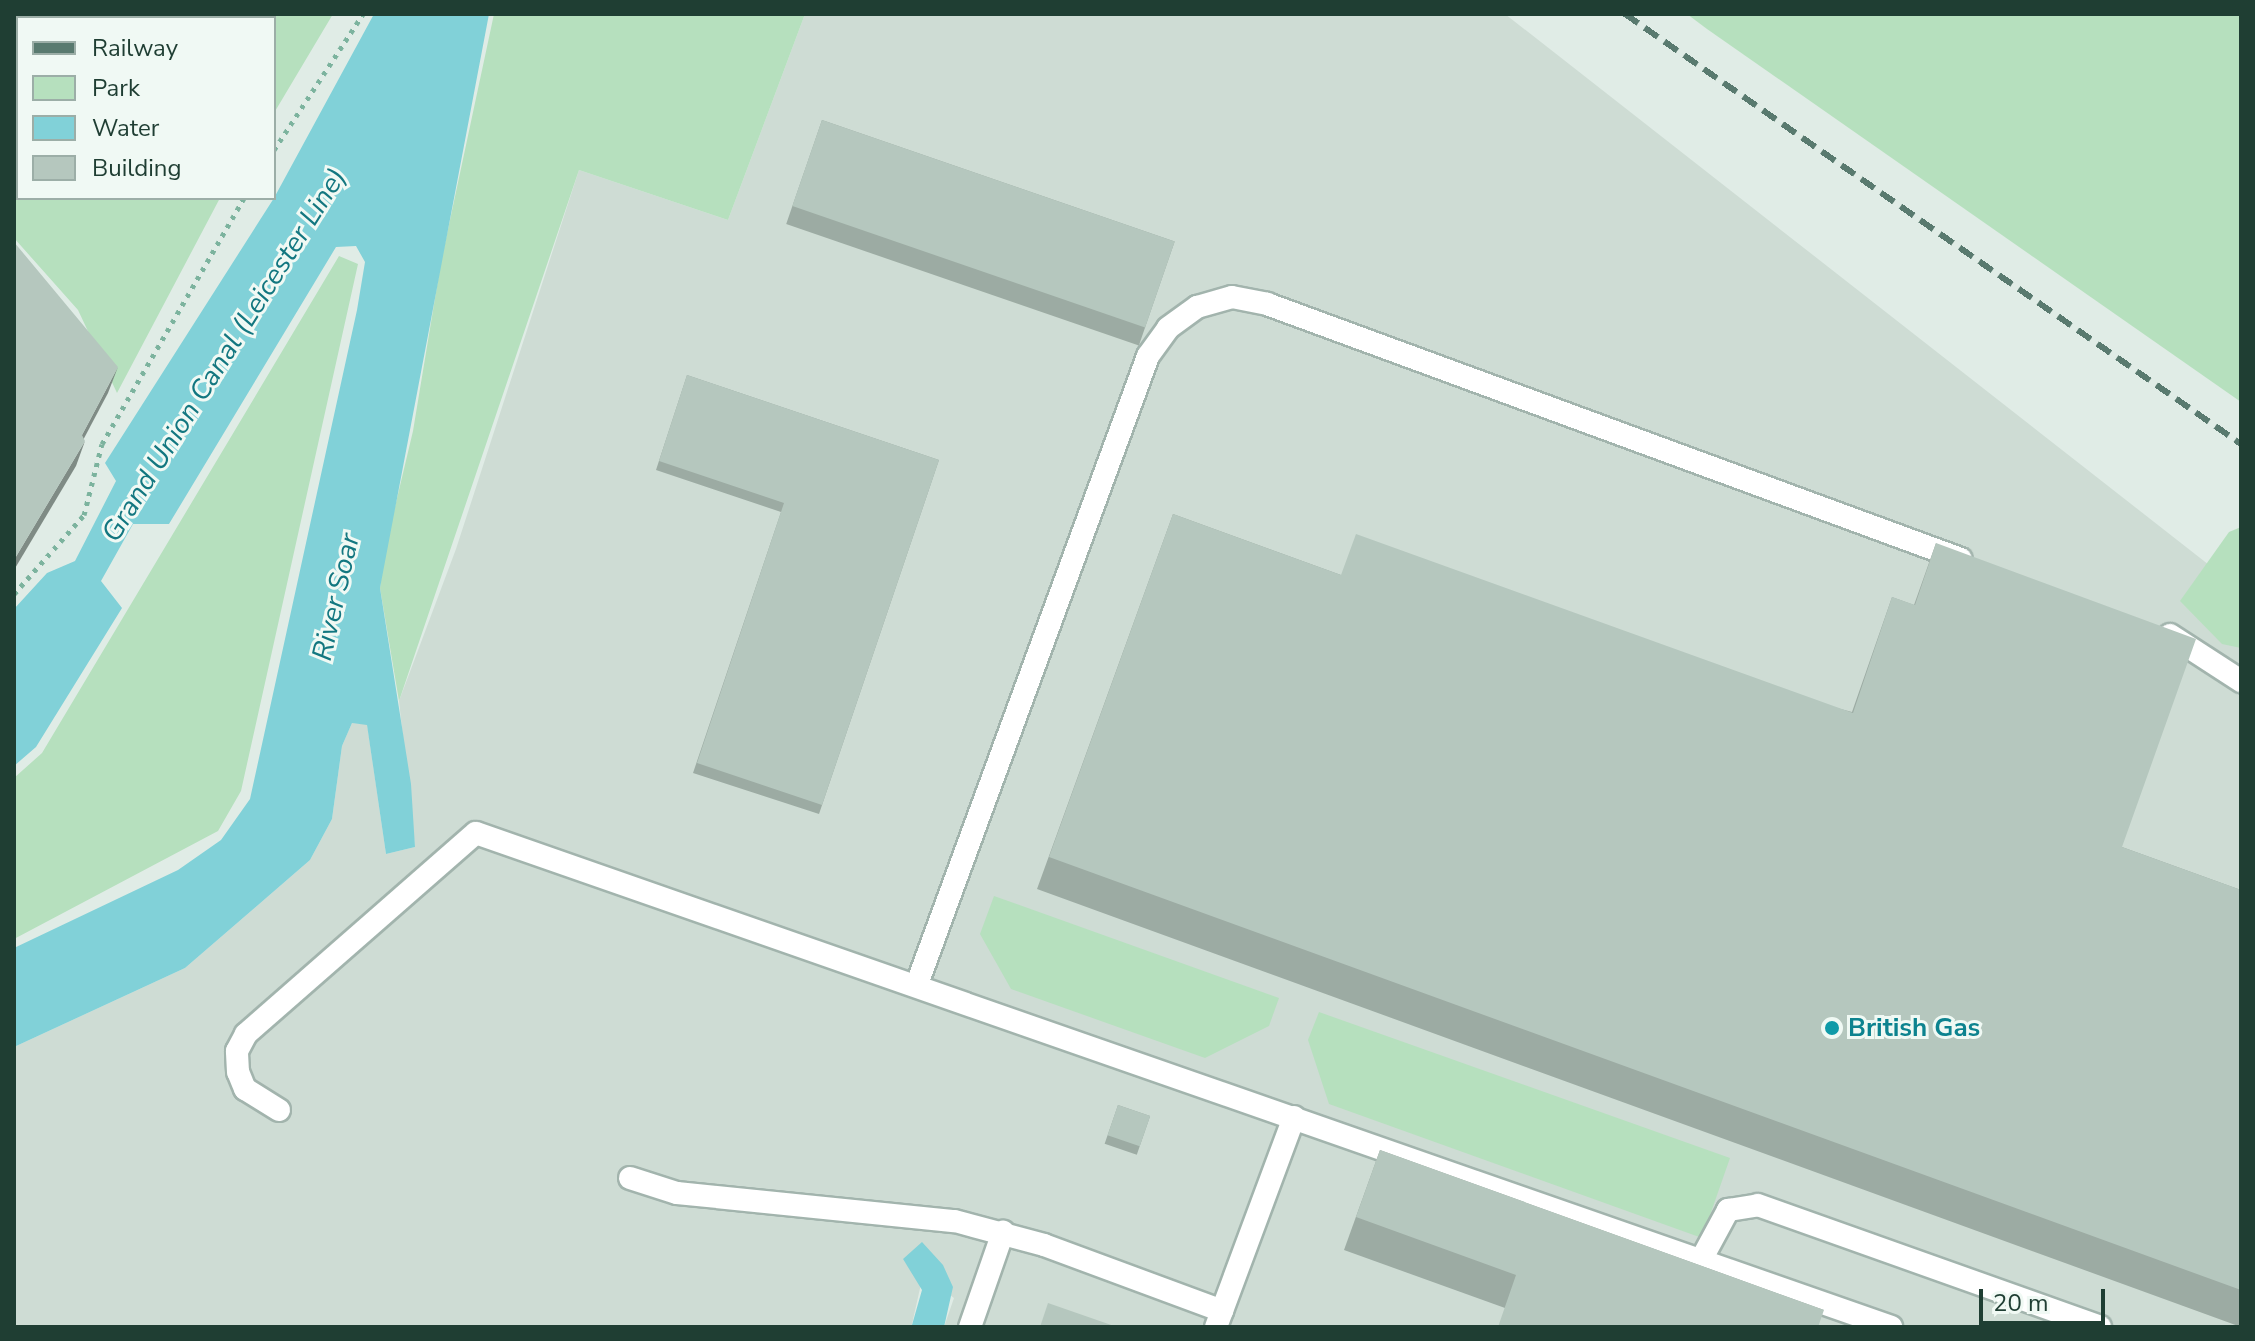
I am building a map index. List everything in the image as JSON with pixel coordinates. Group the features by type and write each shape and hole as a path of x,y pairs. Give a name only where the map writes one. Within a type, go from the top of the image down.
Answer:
{"lane":[{"path":"917,984 1148,356 1168,328 1197,307 1232,297 1267,304 1977,564"},
{"path":"2155,630 2184,640 2241,681"},
{"path":"279,1110 245,1089 238,1072 237,1051 246,1034 476,833 917,984 1891,1327"},
{"path":"630,1178 677,1193 890,1211 1003,1232 1219,1319 1294,1117"},
{"path":"1701,1260 1728,1210 1758,1205 2100,1327"},
{"path":"970,1327 1003,1232"}],"path":[{"path":"276,147 363,14"},
{"path":"14,594 84,515 102,444 243,200"}],"shaded area":[{"path":"805,14 1505,14 2241,590 2241,1327 944,1327 954,1298 903,1259 921,1284 912,1324 918,1327 14,1327 14,1047 185,968 310,860 332,819 342,746 352,723 367,724 386,854 415,847 399,701 456,549 579,170 728,220"}],"green space":[{"path":"14,14 333,14 276,110 276,16 16,16 16,200 219,200 117,393 78,310 14,238"},
{"path":"494,14 805,14 728,220 579,170 399,701 380,588 384,553 413,431 441,262"},
{"path":"1687,14 2241,14 2241,402 1707,29"},
{"path":"339,256 358,264 241,791 218,831 14,939 14,778 42,753"},
{"path":"2241,527 2241,648 2222,644 2180,601 2229,532"},
{"path":"994,896 1279,998 1269,1026 1205,1058 1011,989 980,934"},
{"path":"1319,1012 1730,1158 1702,1238 1329,1104 1308,1040"}],"water":[{"path":"374,14 489,14 380,588 411,784 415,847 386,854 367,725 352,723 342,746 332,819 310,860 185,968 14,1047 14,948 178,870 221,840 250,799 357,310 365,262 356,246 336,247 169,524 133,524 101,581 122,608 36,747 14,766 14,609 47,573 75,561 116,481 105,463 273,200 276,200 276,194"},
{"path":"922,1242 943,1265 953,1287 944,1327 912,1325 922,1290 903,1259"}],"building":[{"path":"822,120 1175,241 1145,327 792,206"},
{"path":"14,242 118,367 82,435 85,441 14,560"},
{"path":"687,375 939,460 822,805 697,763 784,503 659,461"},
{"name":"British Gas","path":"1173,514 1341,575 1356,534 1853,713 1892,597 1915,605 1936,543 2196,639 2122,847 2241,890 2241,1290 1049,857"},
{"path":"1118,1105 1150,1116 1140,1146 1108,1135"},
{"path":"1380,1150 1824,1310 1818,1327 1498,1327 1516,1275 1356,1217"},
{"path":"1048,1303 1117,1327 1040,1327"}],"railway":[{"path":"1625,14 2241,444"}],"place":[{"name":"British Gas","path":"1832,1028"}],"water label":[{"name":"Grand Union Canal (Leicester Line)","path":"224,355"},
{"name":"River Soar","path":"336,597"}]}
